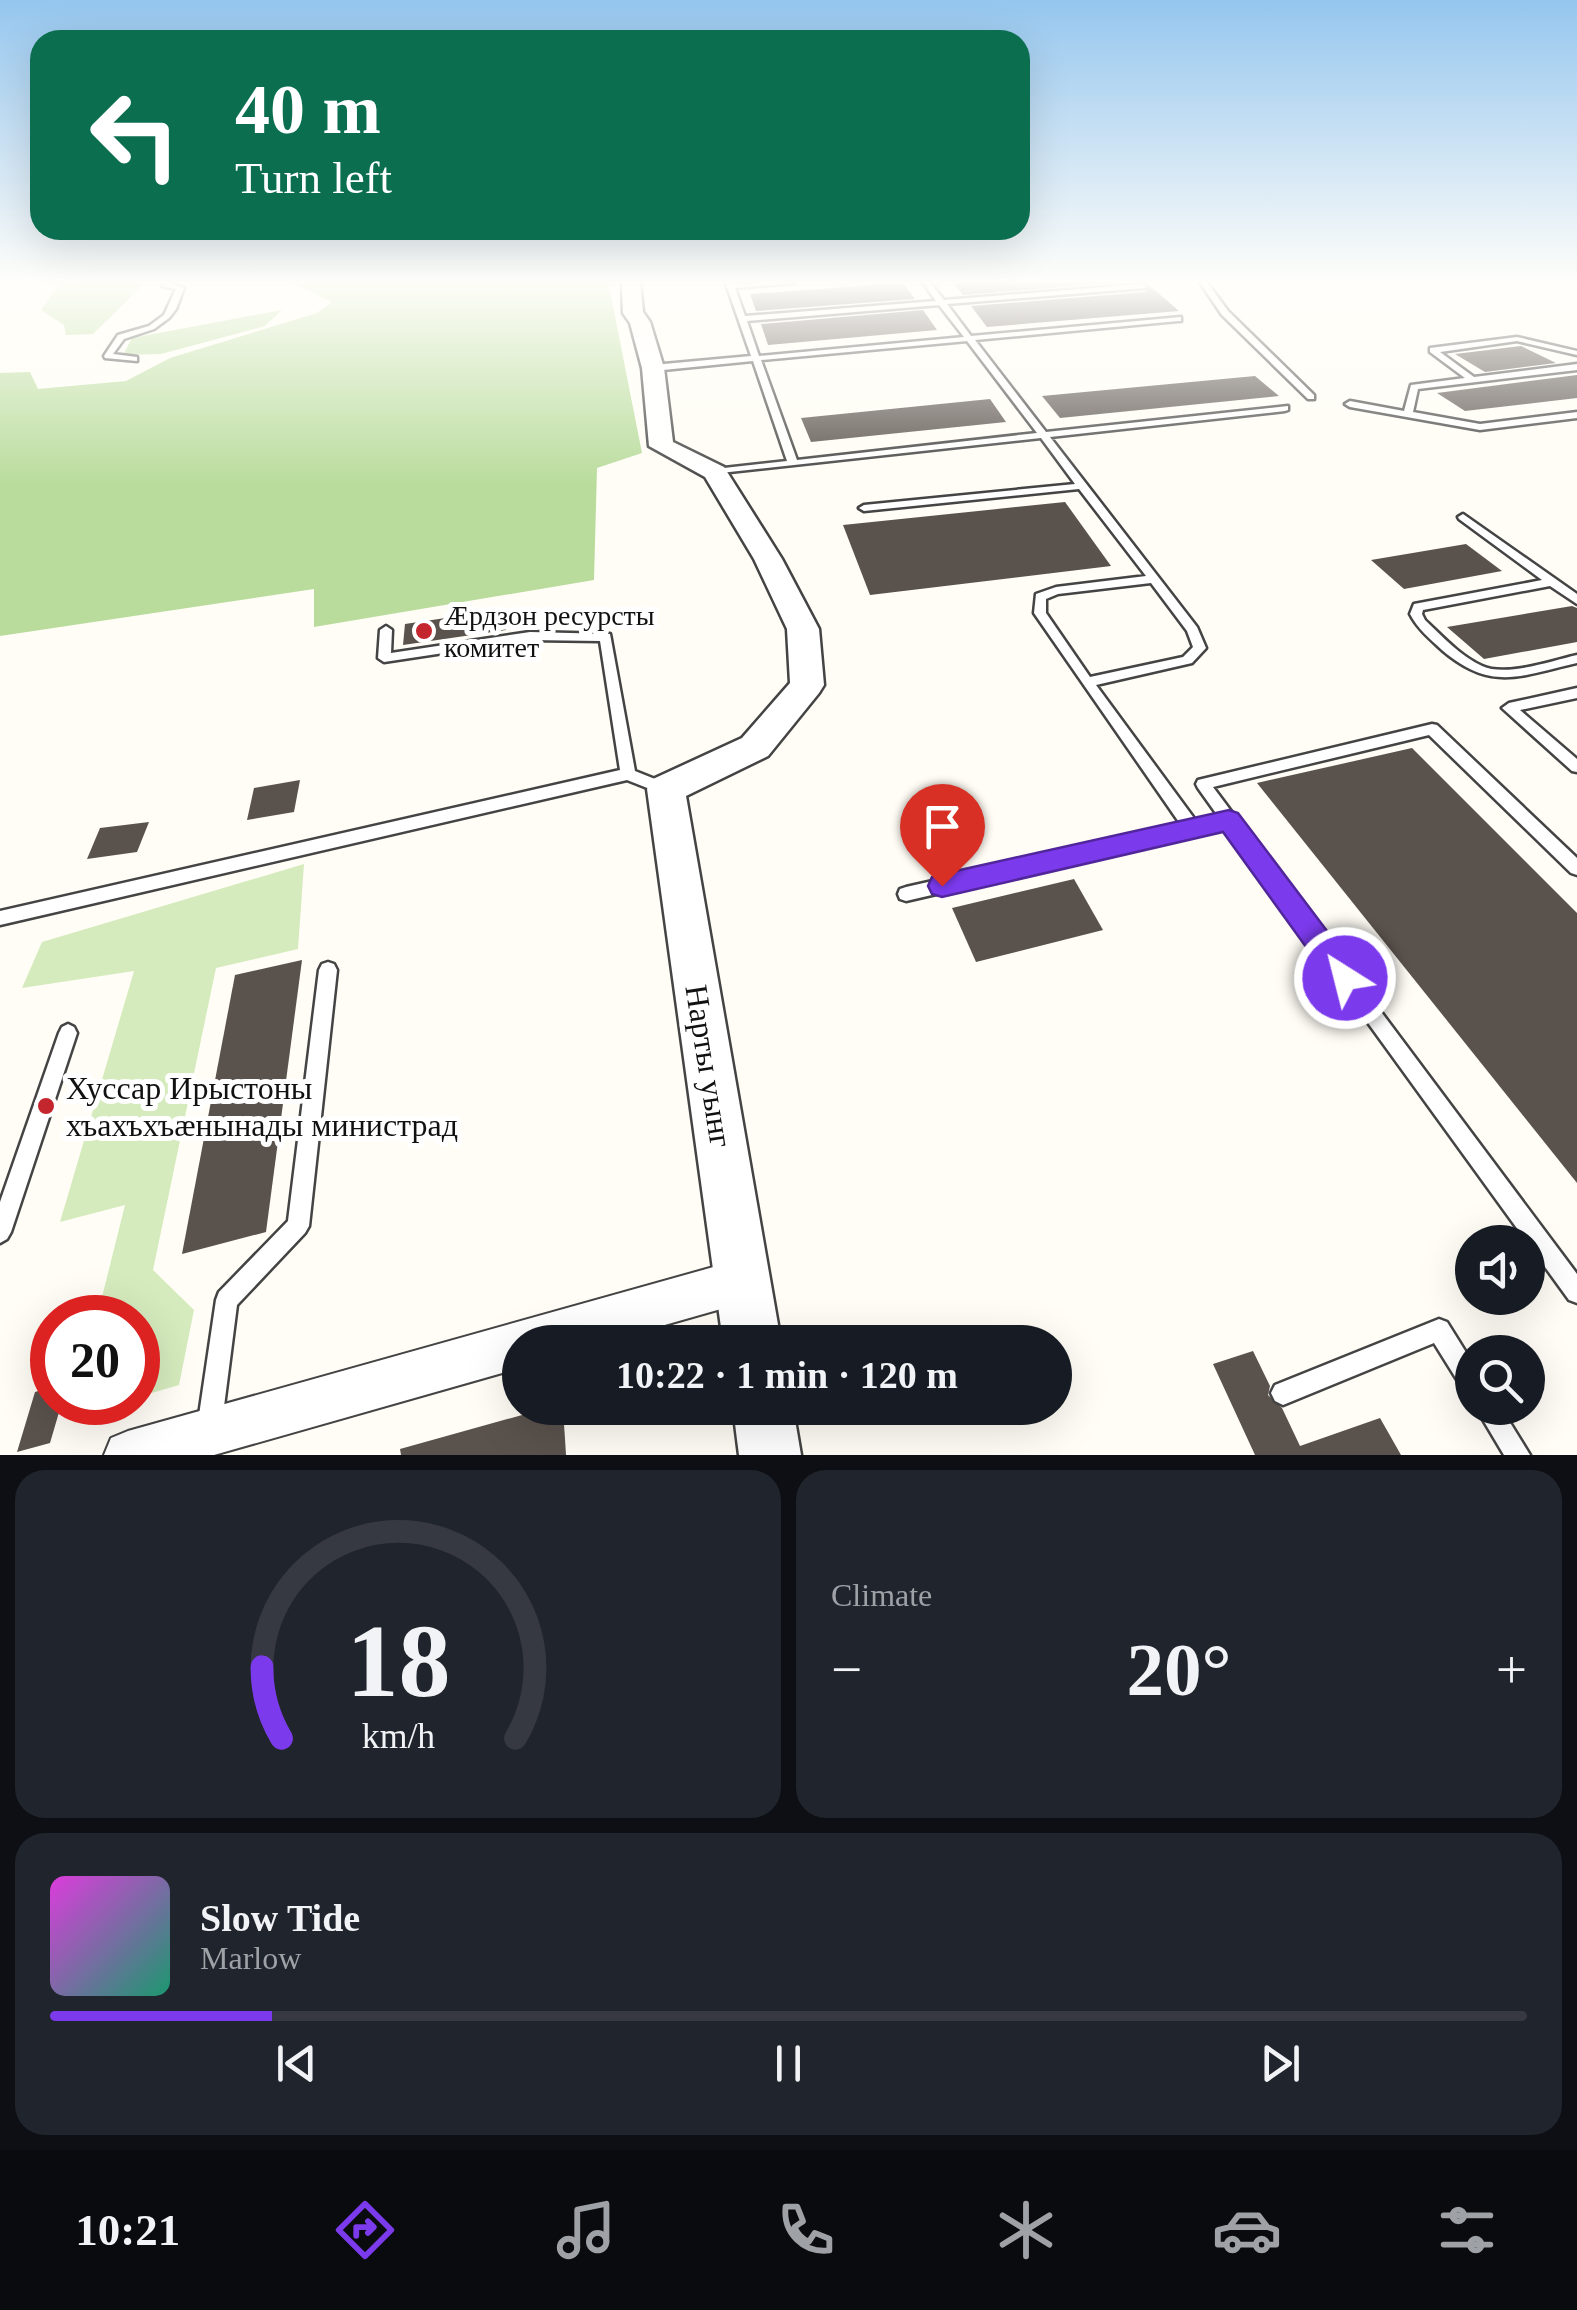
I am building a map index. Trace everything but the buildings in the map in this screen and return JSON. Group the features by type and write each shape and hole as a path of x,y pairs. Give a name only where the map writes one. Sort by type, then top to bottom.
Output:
{"street":[{"path":"647,782 755,747 807,685 803,629 768,559 715,472 661,446 648,349"},
{"name":"Нарты уынг","path":"647,782 749,1325"},
{"path":"587,1325 742,1280"},
{"path":"128,1455 502,1350"},
{"path":"765,1425 770,1455"}],"lane":[{"path":"113,349 108,356 134,359"},
{"path":"750,349 792,460"},
{"path":"653,368 851,349"},
{"path":"976,349 1193,630 1200,648 1187,660 1087,682"},
{"path":"1262,349 1312,397"},
{"path":"1441,349 1433,350 1473,380"},
{"path":"1408,414 1414,387 1577,367"},
{"path":"1350,404 1480,426 1577,415"},
{"path":"715,472 792,460 1285,408"},
{"path":"864,508 1081,486"},
{"path":"1463,516 1577,600"},
{"path":"1152,579 1056,591 1040,596 1040,613 1192,829"},
{"path":"1552,582 1418,606 1416,614 1464,665 1490,675 1577,659"},
{"path":"0,918 647,782 606,636 530,636 384,658 386,630"},
{"path":"1577,693 1509,708 1577,767"},
{"path":"1577,868 1432,729 1202,784 1577,1292"},
{"path":"906,894 1229,820"},
{"path":"209,1433 227,1300 298,1226 328,970"},
{"path":"0,1232 68,1033"},
{"path":"1283,1393 1439,1330 1455,1356"},
{"path":"1499,1425 1518,1455"}],"green space":[{"path":"126,349 180,349 161,354 123,355"},
{"path":"200,349 621,349 642,453 597,468 594,580 314,627 314,589 0,636 0,373 30,372 38,389 126,381 170,358"},
{"path":"304,864 298,949 216,968 153,1270 194,1310 179,1385 160,1391 160,1295 102,1295 125,1205 60,1222 134,971 22,988 42,942"}],"place":[{"name":"Æрдзон ресурсты комитет","path":"424,631"},
{"name":"Хуссар Ирыстоны хъахъхъæнынады министрад","path":"46,1106"}],"route":[{"path":"942,886 1229,820 1345,978"}]}
